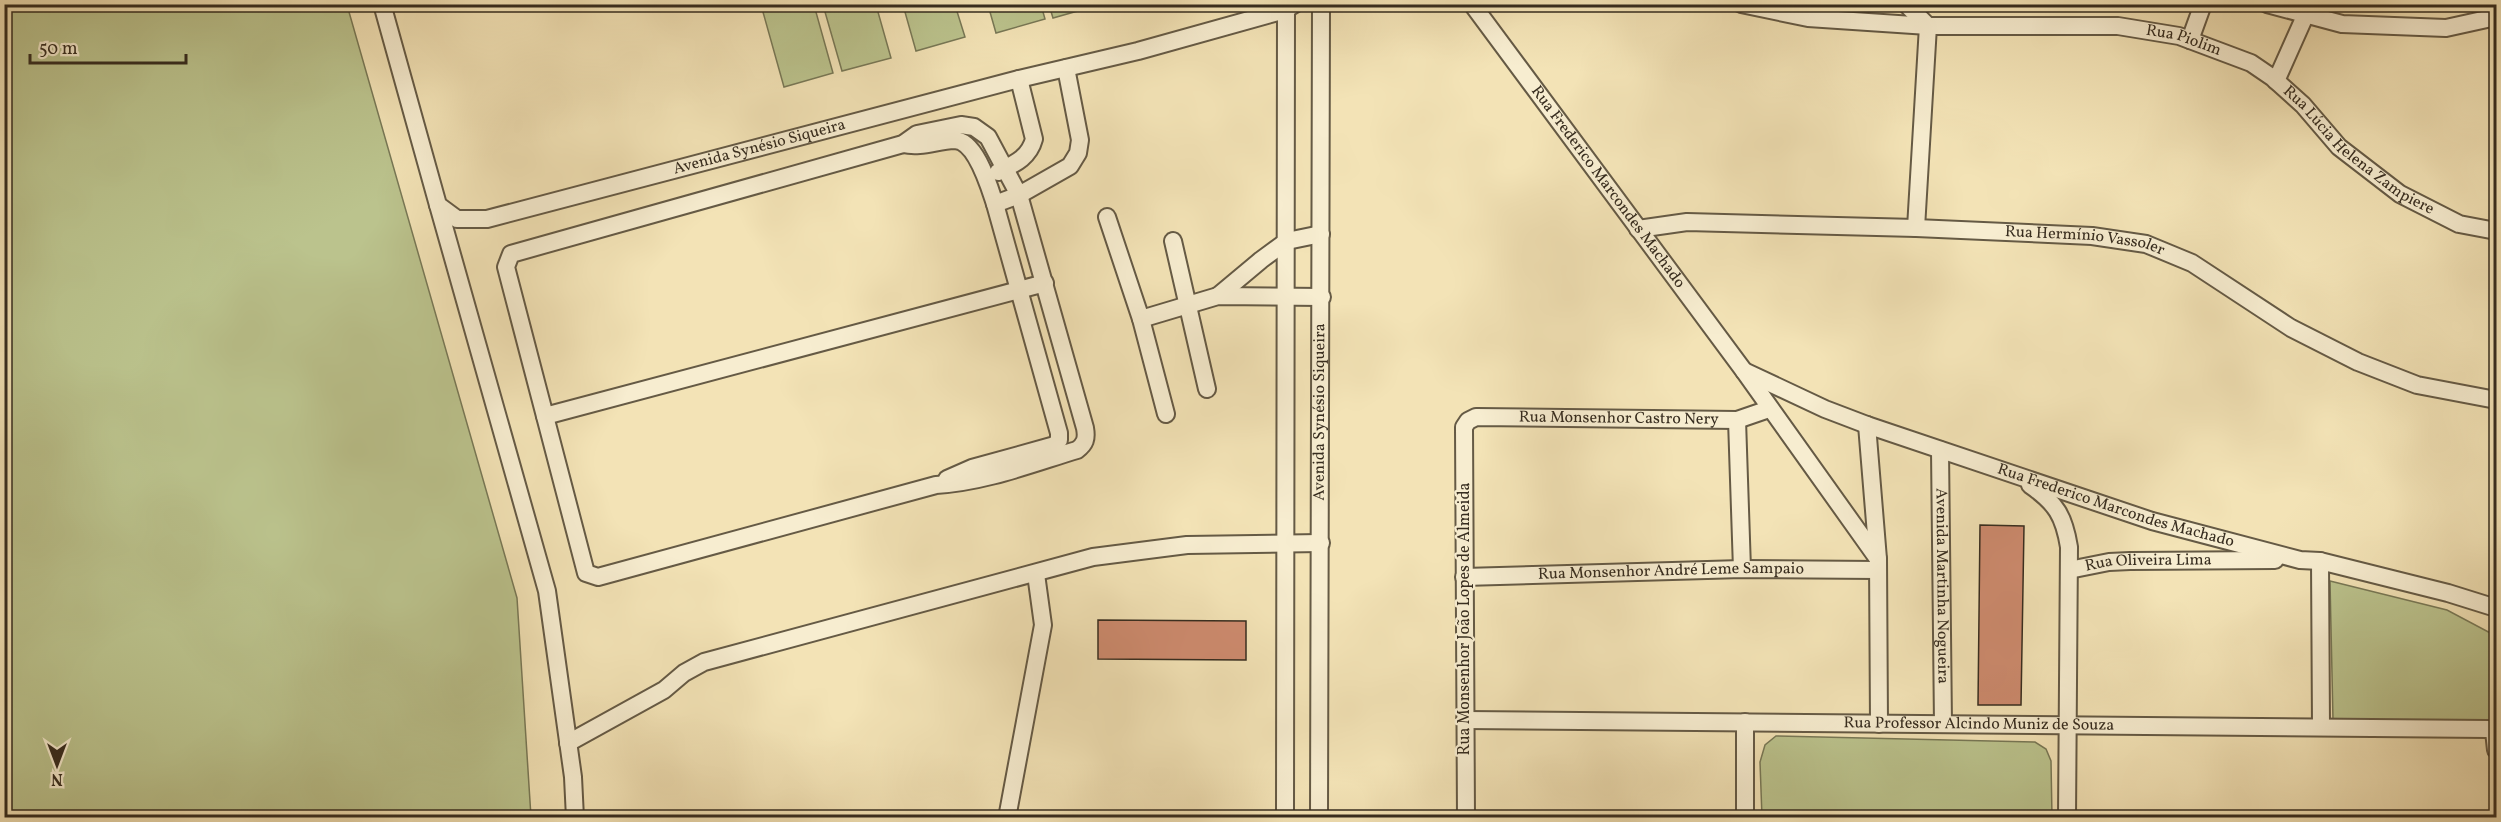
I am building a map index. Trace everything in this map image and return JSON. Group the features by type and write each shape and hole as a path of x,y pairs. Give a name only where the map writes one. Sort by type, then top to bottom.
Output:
{"street":[{"path":"382,4 547,591 568,743 575,818"},
{"name":"Avenida Synésio Siqueira","path":"1319,818 1321,4"},
{"name":"Rua Frederico Marcondes Machado","path":"1472,4 1744,371 1878,564"},
{"name":"Rua Piolim","path":"1741,4 1808,18 1928,26 2118,26 2190,40 2230,54"},
{"path":"1906,4 1928,26 1916,228"},
{"path":"2190,40 2204,4"},
{"path":"2267,4 2305,16 2342,24 2446,28 2496,17"},
{"name":"Avenida Synésio Siqueira","path":"438,205 458,219 487,219 1138,51 1289,6 1285,298 1285,818"},
{"path":"2276,81 2305,16"},
{"name":"Rua Lúcia Helena Zampiere","path":"2230,54 2251,63 2276,81 2303,105 2339,147 2400,194 2459,224 2496,231"},
{"path":"995,204 1019,195 1070,166 1078,153 1080,140 1066,68"},
{"path":"986,178 1025,157 1032,148 1034,139 1019,80"},
{"path":"903,144 920,146 954,140 964,141 986,178 1059,433 1059,440 1055,445 972,468 936,484 598,577 591,576 586,573 506,267 511,255 903,144 917,134 952,126 974,127 988,137 1019,195 1087,436 1084,445 1077,450 983,478 960,483 936,484"},
{"path":"1107,218 1141,319 1166,414"},
{"name":"Rua Hermínio Vassoler","path":"1638,229 1687,222 1916,228 2092,236 2146,244 2192,264 2291,328 2358,362 2417,385 2496,400"},
{"path":"1218,296 1287,241 1321,234"},
{"path":"1173,241 1207,389"},
{"path":"545,416 1045,283"},
{"path":"1141,319 1218,296 1322,297"},
{"name":"Rua Frederico Marcondes Machado","path":"1744,371 1825,409 1867,425 2152,520 2300,560 2320,561 2448,593 2496,608"},
{"name":"Rua Monsenhor Castro Nery","path":"1468,421 1476,417 1737,420 1769,409"},
{"path":"1737,420 1742,569"},
{"name":"Rua Monsenhor João Lopes de Almeida","path":"1466,818 1464,428 1468,421"},
{"path":"1867,425 1878,564 1879,724"},
{"name":"Avenida Martinha Nogueira","path":"1940,450 1943,724"},
{"path":"2019,476 2045,496 2059,511 2066,529 2069,570 2067,818"},
{"path":"568,743 647,700 704,662 1093,557 1187,545 1321,543"},
{"name":"Rua Oliveira Lima","path":"2069,570 2120,561 2300,560"},
{"path":"2320,561 2320,727"},
{"name":"Rua Monsenhor André Leme Sampaio","path":"1464,577 1878,564"},
{"path":"1007,818 1043,625 1036,574"},
{"name":"Rua Professor Alcindo Muniz de Souza","path":"1465,720 2488,729 2494,731 2496,750"},
{"path":"1745,722 1745,818"}],"green space":[{"path":"5,4 347,5 517,598 531,817 5,817"},
{"path":"1049,4 1099,5 1053,18"},
{"path":"761,5 814,5 833,73 784,87"},
{"path":"823,5 876,5 891,58 842,71"},
{"path":"903,5 955,5 965,37 916,51"},
{"path":"988,5 1041,5 1045,19 996,33"},
{"path":"2330,581 2447,610 2496,636 2496,720 2333,720"},
{"path":"1776,736 2035,742 2046,749 2051,761 2052,817 1762,817 1760,762 1765,745"}],"building":[{"path":"1980,525 2024,526 2021,705 1978,705"},
{"path":"1098,620 1246,621 1246,660 1098,659"}]}
